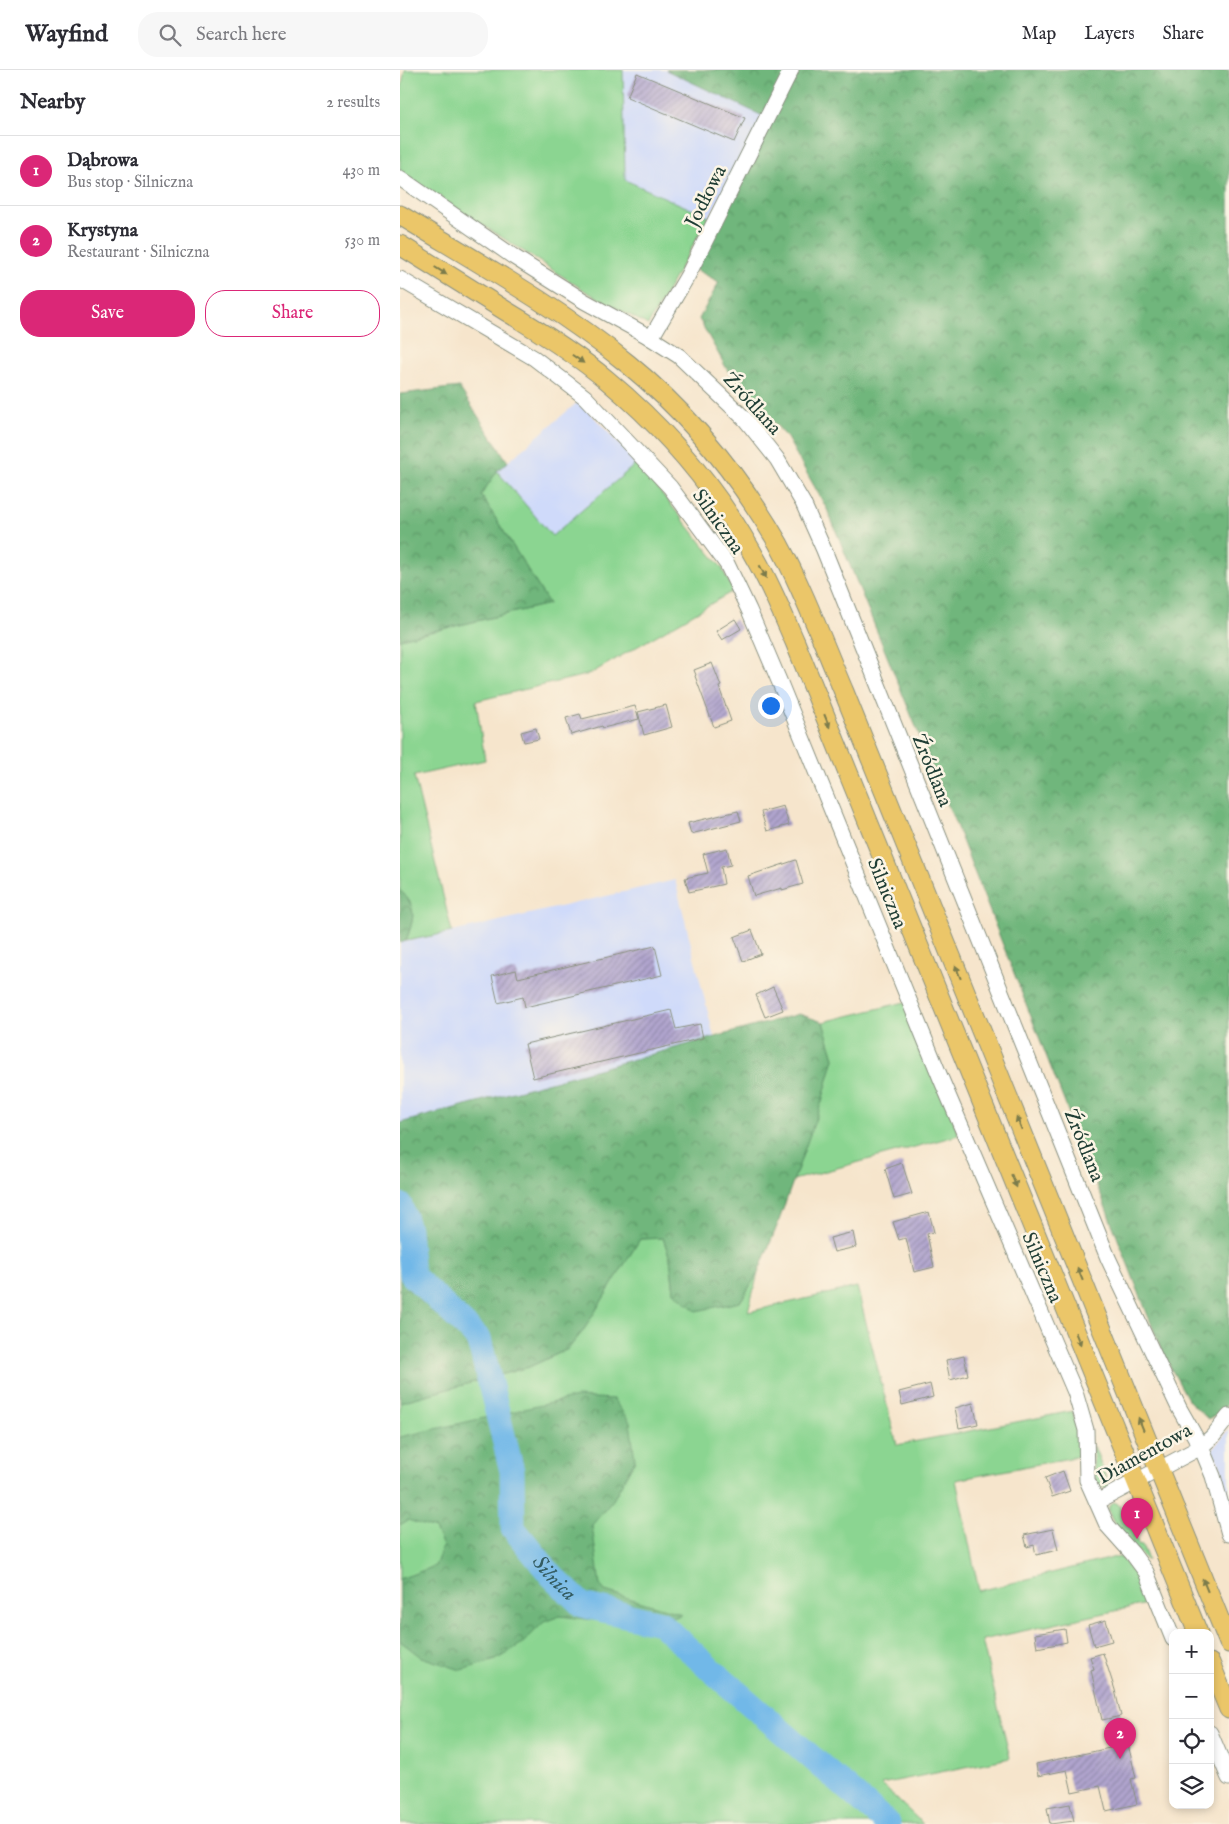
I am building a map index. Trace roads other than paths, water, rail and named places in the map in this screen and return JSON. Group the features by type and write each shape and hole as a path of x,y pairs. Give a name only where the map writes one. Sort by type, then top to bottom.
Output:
{"main road":[{"path":"400,215 574,324 628,364 686,418 712,448 733,475 774,537 794,575 844,692 1229,1643"},
{"path":"400,245 530,326 606,379 651,420 684,455 723,506 758,562 795,642 1196,1629"},
{"path":"1214,1673 1229,1709"}],"street":[{"name":"Jodłowa","path":"651,338 688,275 791,70"},
{"name":"Źródlana","path":"400,178 584,301 651,338 679,356 745,419 777,459 803,503 824,550 1108,1258 1170,1391 1201,1446 1214,1476 1229,1534"},
{"name":"Silniczna","path":"400,279 534,358 585,397 670,487 727,564 780,683 942,1079 1075,1392 1086,1430 1088,1480 1097,1502 1107,1525 1146,1572 1169,1630"},
{"name":"Diamentowa","path":"1097,1502 1201,1446 1213,1436 1229,1416"},
{"path":"1214,1742 1229,1778"}],"waterway":[{"name":"Silnica","path":"400,1205 408,1229 412,1275 479,1339 512,1471 513,1528 551,1575 582,1605 660,1623 888,1824"}],"place":[{"name":"Dąbrowa","path":"1137,1539"},
{"name":"Krystyna","path":"1120,1759"}]}
